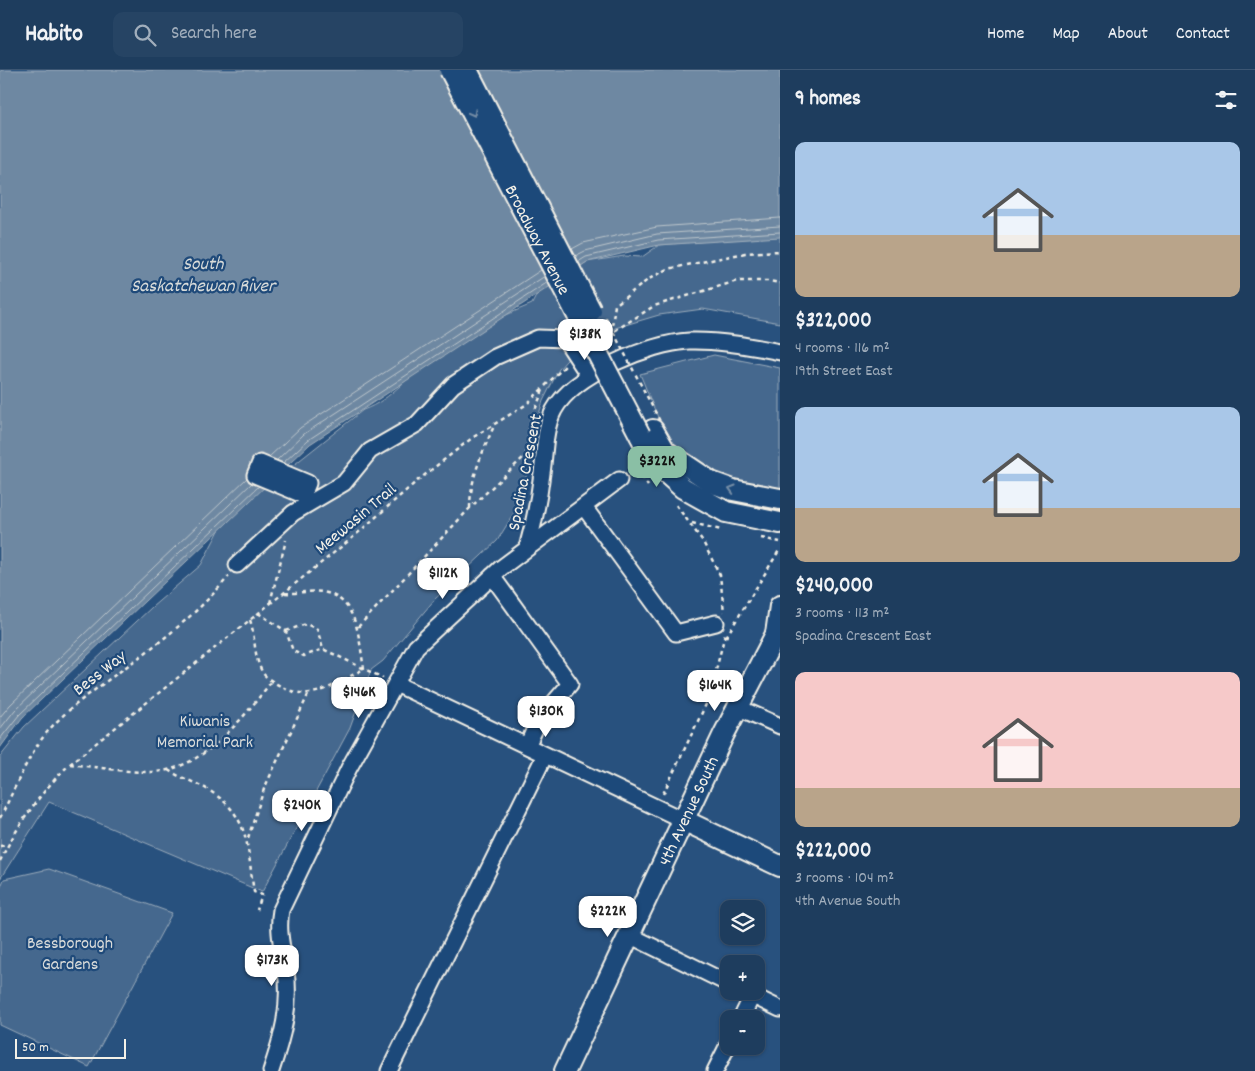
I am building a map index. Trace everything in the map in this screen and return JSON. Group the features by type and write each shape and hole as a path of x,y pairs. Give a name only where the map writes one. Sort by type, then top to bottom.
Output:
{"main road":[{"name":"Broadway Avenue","path":"450,70 647,432 665,451 711,482 733,490 780,499"},
{"name":"Broadway Avenue","path":"467,70 647,432 655,463 683,488 726,512 780,523"},
{"name":"4th Avenue South","path":"565,1071 737,707 778,632 780,606"},
{"path":"683,820 780,866"}],"street":[{"path":"237,565 293,513 344,483 370,451 417,424 453,385 495,357 538,338 565,340 589,376"},
{"name":"Spadina Crescent","path":"527,548 542,474 546,436 552,418 563,400 589,376 657,347 689,341 738,344 780,352"},
{"path":"258,468 255,475 303,495 306,488 323,495"},
{"name":"Spadina Crescent","path":"271,1071 283,1035 288,1010 286,973 280,943 279,926 281,910 349,768 416,647 492,576 619,480"},
{"path":"584,507 676,633 722,622"},
{"path":"492,576 570,684 539,720 527,746"},
{"path":"396,684 683,820"},
{"path":"737,707 780,726"},
{"path":"389,1071 545,755"},
{"path":"629,935 720,980"},
{"path":"761,1000 780,1009"},
{"path":"715,1071 723,1055"}],"path":[{"path":"611,334 615,305 649,279 668,269 746,253 780,251"},
{"path":"604,338 654,306 737,280 780,283"},
{"name":"Meewasin Trail","path":"0,861 8,845 54,778 352,539 418,481 472,438 527,404 577,356"},
{"path":"358,627 470,508 526,455 531,420 544,387"},
{"path":"470,508 470,492 475,472 494,424"},
{"path":"673,501 702,540 720,575 722,622 725,638"},
{"path":"269,604 293,513"},
{"path":"656,807 709,698 725,638 780,549"},
{"name":"Bess Way","path":"0,818 33,753 48,731 85,698 161,641 217,590 237,565"},
{"path":"283,593 328,593 345,602 358,627 364,669"},
{"path":"258,613 286,631 293,651 304,656 323,649 396,684"},
{"path":"250,620 253,628 254,649 263,673 272,681 294,693 308,695 326,689 364,669"},
{"path":"286,631 306,624 317,629 323,649"},
{"path":"70,764 150,772 168,770 208,752 251,707 272,681"},
{"path":"248,840 264,789 308,695"},
{"path":"168,770 212,792 231,807 248,840 254,892 262,895 257,910"},
{"path":"0,846 8,845"}],"green space":[{"name":"Kiwanis Memorial Park","path":"780,235 780,323 703,309 659,315 615,328 573,353 559,369 543,401 535,427 529,466 519,505 497,541 435,599 383,661 371,670 350,728 262,892 49,802 0,879 0,757 24,727 152,607 201,565 224,521 281,470 295,464 363,410 383,400 436,354 482,326 532,304 538,292 587,262 624,256 642,257 659,245"},
{"path":"714,355 780,368 780,489 714,474 690,461 673,444 652,405 640,374"},
{"name":"Bessborough Gardens","path":"49,869 172,913 89,1067 0,1025 0,889 4,879"}],"water":[{"name":"South Saskatchewan River","path":"780,70 780,237 659,245 587,262 310,444 22,718 0,748 0,71"}]}
